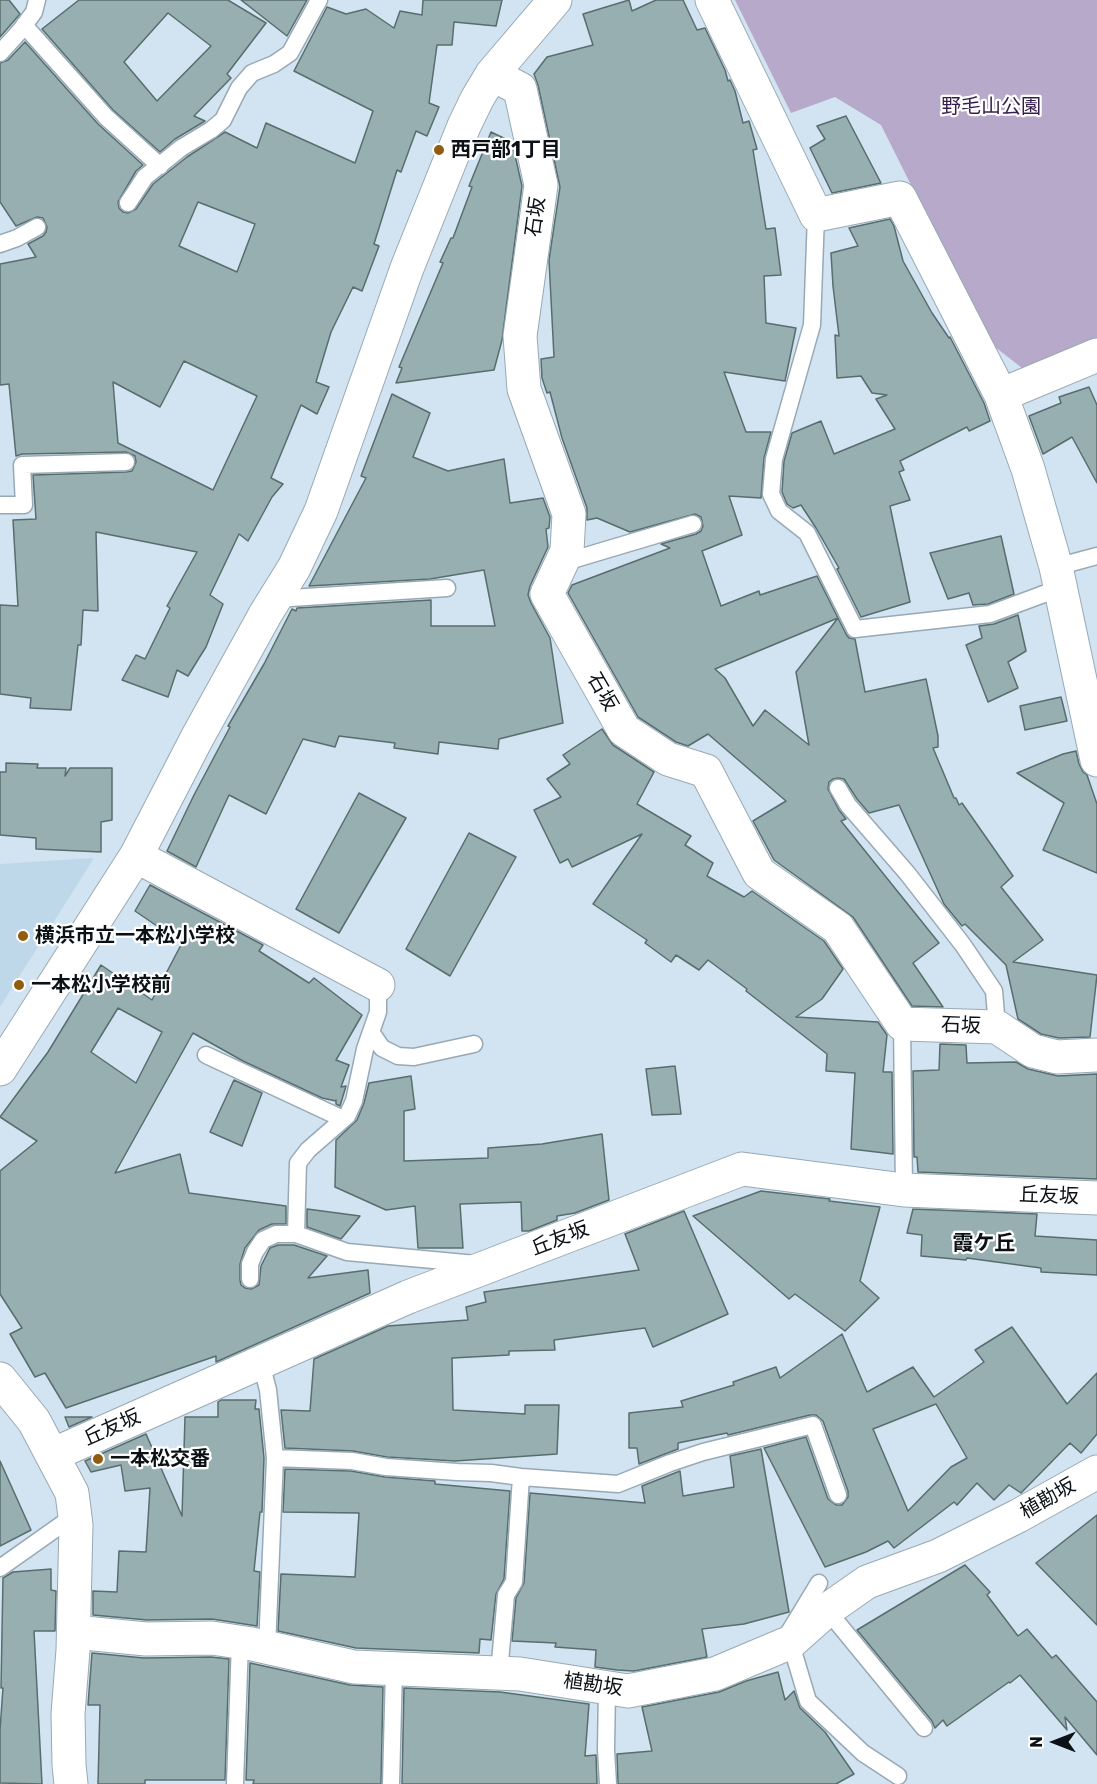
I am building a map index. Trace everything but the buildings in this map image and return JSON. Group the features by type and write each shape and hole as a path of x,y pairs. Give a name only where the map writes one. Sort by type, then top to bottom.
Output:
{"street":[{"path":"0,1069 136,856 197,738 294,568 321,511 407,268 464,126 492,74 555,0"},
{"path":"712,0 816,214 900,198 1001,394 1028,469 1089,681 1097,760"},
{"name":"石坂","path":"492,74 520,89 541,185 520,336 524,389 569,514 567,551 547,594 624,730 669,759 706,771 759,873 838,928 902,1024 997,1027 1033,1051 1058,1057 1097,1055"},
{"path":"1001,394 1097,355"},
{"path":"136,856 378,985"},
{"name":"丘友坂","path":"52,1455 408,1297 742,1169 904,1190 1097,1198"},
{"path":"0,1379 33,1421 72,1493 75,1515 74,1632 68,1714 71,1784"},
{"name":"植勘坂","path":"74,1632 146,1639 212,1638 354,1667 520,1674 628,1691 715,1674 792,1642 823,1596 938,1556 1018,1516 1097,1472"}],"lane":[{"path":"0,53 24,25 33,12 37,0"},
{"path":"128,203 145,177 181,148 223,120 239,88 252,73 274,64 290,53 319,0"},
{"path":"24,25 106,117 160,166"},
{"path":"816,214 812,325 774,459 771,494 779,511 807,533 855,629 990,614 1097,556"},
{"path":"0,244 17,238 37,226"},
{"path":"0,505 24,505 22,465 126,462"},
{"path":"561,564 693,524"},
{"path":"275,599 447,588"},
{"path":"838,788 848,805 907,873 963,945 994,991 997,1027"},
{"path":"296,1234 298,1163 308,1150 347,1116 354,1101 364,1049 378,1012 378,985"},
{"path":"902,1024 904,1190"},
{"path":"370,1032 382,1048 398,1056 414,1057 474,1044"},
{"path":"206,1055 343,1119"},
{"path":"250,1280 250,1264 255,1252 263,1240 276,1234 296,1234 347,1252 489,1266"},
{"path":"235,1784 254,1645 275,1458 268,1390 261,1363"},
{"path":"275,1458 352,1461 386,1467 618,1484 703,1452 813,1425 838,1495"},
{"path":"500,1673 506,1595 514,1582 521,1477"},
{"path":"0,1568 75,1515"},
{"path":"823,1596 924,1728"},
{"path":"792,1642 808,1701 863,1754 898,1776"},
{"path":"391,1784 394,1669"},
{"path":"607,1688 608,1784"}],"shaded area":[{"name":"横浜市立一本松小学校","path":"94,858 0,1007 0,864"}],"green space":[{"name":"野毛山公園","path":"735,0 1097,0 1097,349 1031,375 990,343 881,125 835,97 791,113"}],"place":[{"name":"西戸部1丁目","path":"439,150"},
{"name":"横浜市立一本松小学校","path":"23,936"},
{"name":"一本松小学校前","path":"19,985"},
{"name":"一本松交番","path":"98,1459"}],"district":[{"name":"霞ケ丘","path":"984,1244"}]}
